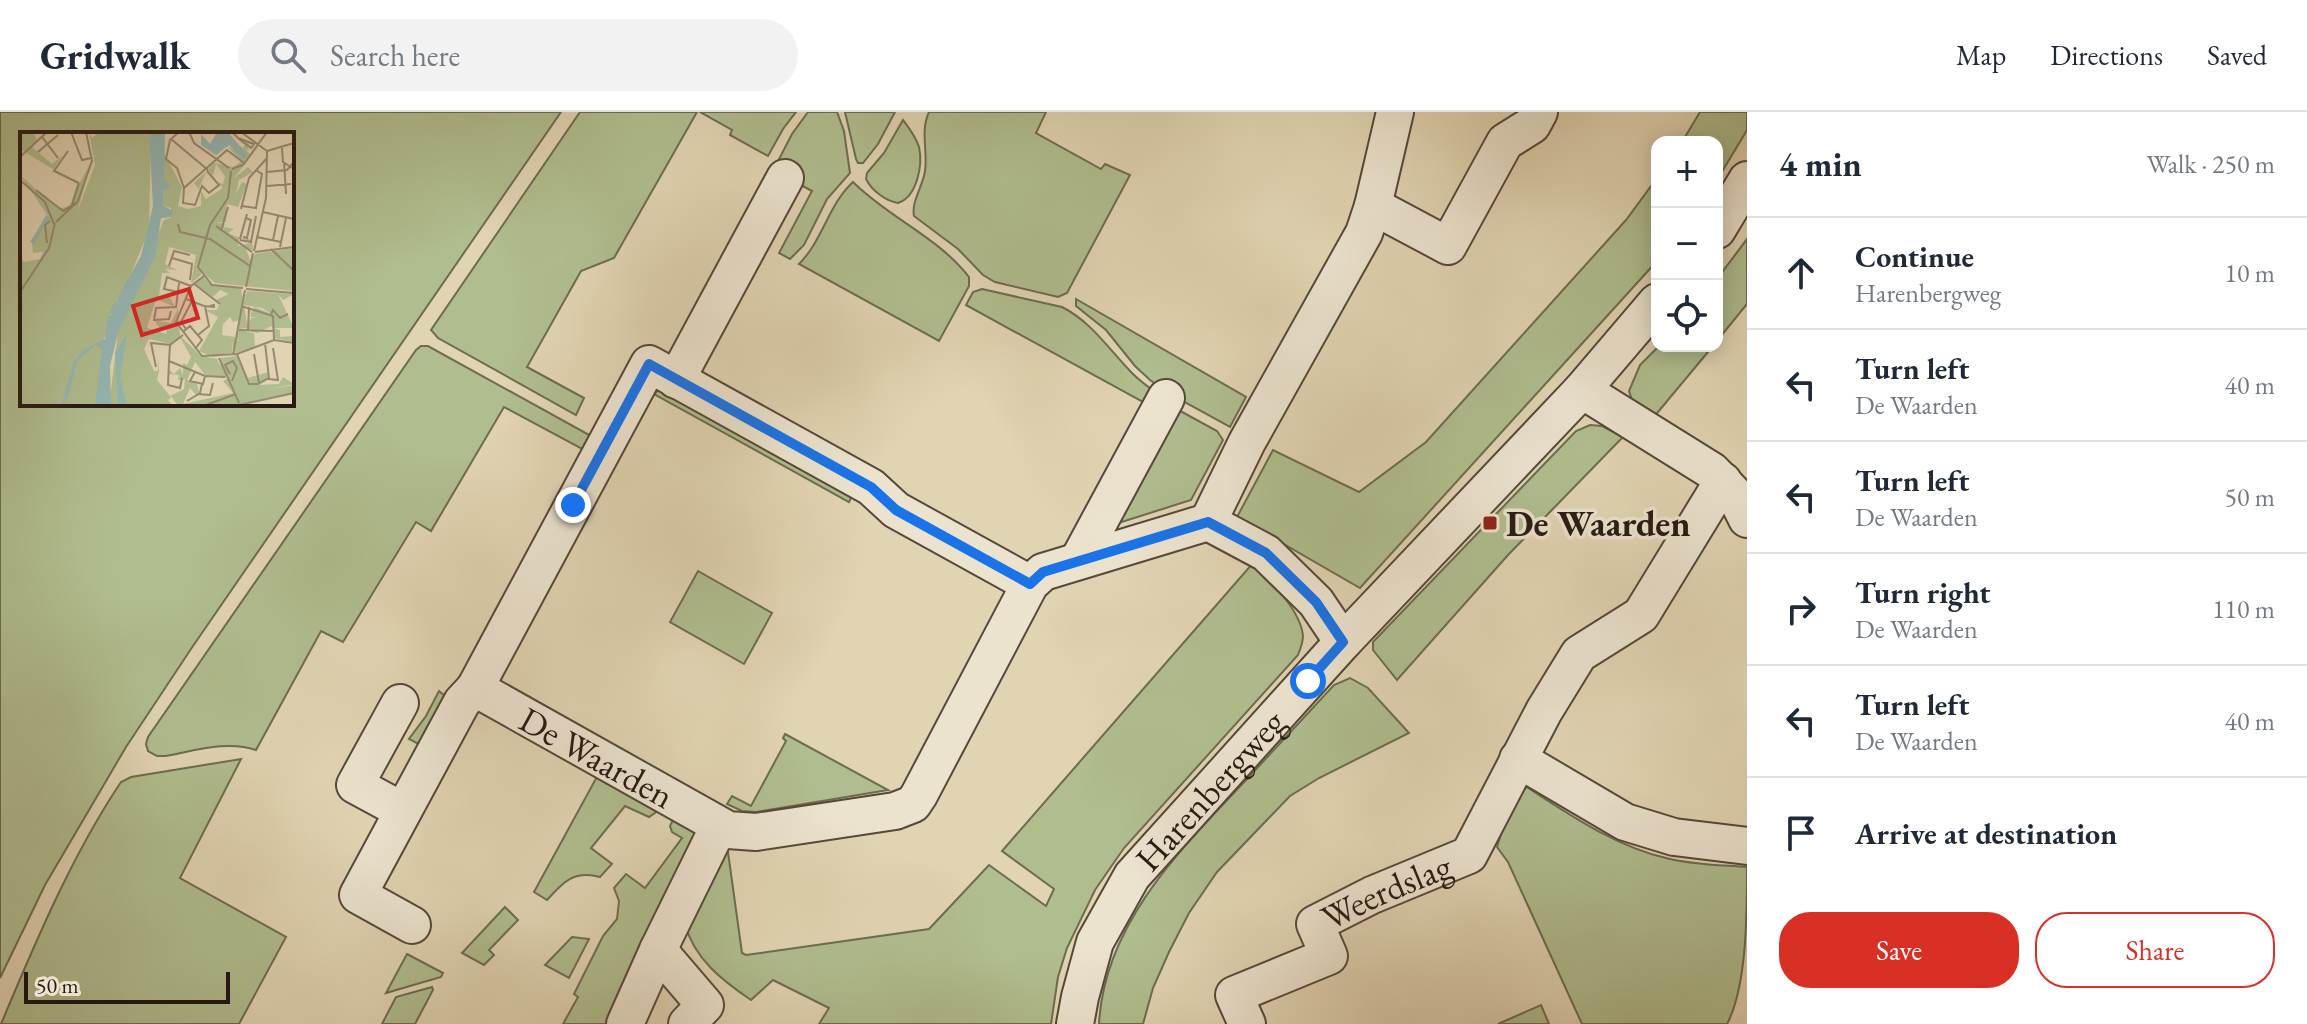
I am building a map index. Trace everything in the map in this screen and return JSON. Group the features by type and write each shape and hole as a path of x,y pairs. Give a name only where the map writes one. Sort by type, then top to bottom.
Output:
{"street":[{"path":"1208,522 1247,442 1364,233 1395,112"},
{"path":"1373,206 1448,246 1505,142 1532,125 1539,112"},
{"path":"676,380 785,178"},
{"path":"1723,220 1747,180"},
{"name":"Harenbergweg","path":"1075,1024 1095,942 1132,876 1343,642 1582,390 1651,309"},
{"path":"412,925 358,895 462,702 475,688 649,364 871,487 896,510 1030,584 1043,572 1079,559 1208,522 1266,553 1316,602 1343,642"},
{"name":"Weerdslag","path":"1247,1024 1234,995 1329,956 1315,924 1372,895 1469,855 1518,759 1579,654 1641,615 1738,496 1582,390"},
{"path":"1079,559 1166,398"},
{"name":"De Waarden","path":"475,688 719,826 736,832 756,832 895,811 913,804 1030,584"},
{"path":"400,703 355,785 403,811"},
{"path":"1518,759 1625,822 1674,837 1747,846"},
{"path":"625,1024 719,826"},
{"path":"658,950 705,1005 687,1024"}],"green space":[{"path":"0,112 561,112 193,646 126,747 45,885 0,978"},
{"path":"580,112 697,112 614,258 581,271 527,367 584,398 576,415 438,338 431,330"},
{"path":"700,112 796,112 768,156 730,135 732,130"},
{"path":"808,112 837,112 844,131 850,173 827,199 804,245 790,259 779,253 812,191 797,183 802,174 778,161"},
{"path":"845,112 895,112 878,144 863,163 858,163 856,159"},
{"path":"929,112 1046,112 1036,133 1101,169 1105,164 1130,175 1067,293 1058,297 995,282 914,216 914,205 925,171 925,126"},
{"path":"1700,112 1747,112 1747,130 1723,170 1723,136 1686,136"},
{"path":"903,120 918,143 920,162 914,187 905,200 898,203 880,195 866,179"},
{"path":"853,182 943,250 969,277 969,286 939,341 799,264 814,244 837,201"},
{"path":"1651,186 1651,268 1360,588 1237,517 1273,450 1359,492 1426,442 1626,220"},
{"path":"1747,239 1747,304 1723,334 1723,280 1723,271"},
{"path":"982,289 1062,307 1073,313 1136,377 1159,395 1152,407 966,305 973,292"},
{"path":"1076,299 1246,397 1230,427 1150,380 1106,330 1076,306"},
{"path":"421,346 428,346 591,436 584,450 504,407 431,531 416,522 343,642 321,631 256,750 222,746 165,756 148,751 148,737"},
{"path":"1653,352 1708,352 1653,418 1632,400 1629,391 1640,365"},
{"path":"661,388 853,494 849,502 654,394"},
{"path":"1173,407 1217,431 1223,440 1191,500 1109,526"},
{"path":"1590,425 1602,426 1623,437 1508,555 1397,680 1373,650 1373,642 1576,431"},
{"path":"1253,563 1284,596 1297,616 1303,636 1298,655 1124,848 1095,890 1067,948 1058,977 1051,1024 819,1024 829,1008 773,980 751,1000 720,977 702,958 685,924 727,845 742,953 746,955 929,929 989,865 1046,906 1054,889 1002,851"},
{"path":"698,571 772,613 744,664 670,622"},
{"path":"1350,678 1368,688 1409,733 1290,796 1217,872 1189,913 1153,988 1143,1024 1099,1024 1104,987 1115,953 1151,889 1198,832 1334,685"},
{"path":"439,691 445,696 426,748 409,739"},
{"path":"785,734 888,790 756,812 742,811 727,804 732,796 751,806 786,741 783,738"},
{"path":"241,759 180,878 286,937 239,1024 1,1024 70,869 121,782 131,777"},
{"path":"599,773 662,808 649,817 625,806 591,848 612,864 600,877 583,875 570,879 547,900 534,892"},
{"path":"1517,781 1626,845 1686,862 1747,867 1742,970 1734,1008 1727,1024 1582,1024 1508,862 1497,847"},
{"path":"675,816 705,832 609,1024 563,1024 578,997 574,994 603,936 617,919 619,901 614,888 626,874 645,888 682,838 672,832 670,826"},
{"path":"505,907 518,920 489,950 494,955 484,965 462,953"},
{"path":"572,937 589,939 569,978 545,965"},
{"path":"407,954 443,973 441,977 386,993"},
{"path":"432,987 415,1024 382,1024 396,997"},
{"path":"1541,1005 1549,1024 1498,1024"}],"place":[{"name":"De Waarden","path":"1490,523"}],"route":[{"path":"573,505 649,364 871,487 896,510 1030,584 1043,572 1079,559 1208,522 1266,553 1316,602 1343,642 1308,681"}]}
